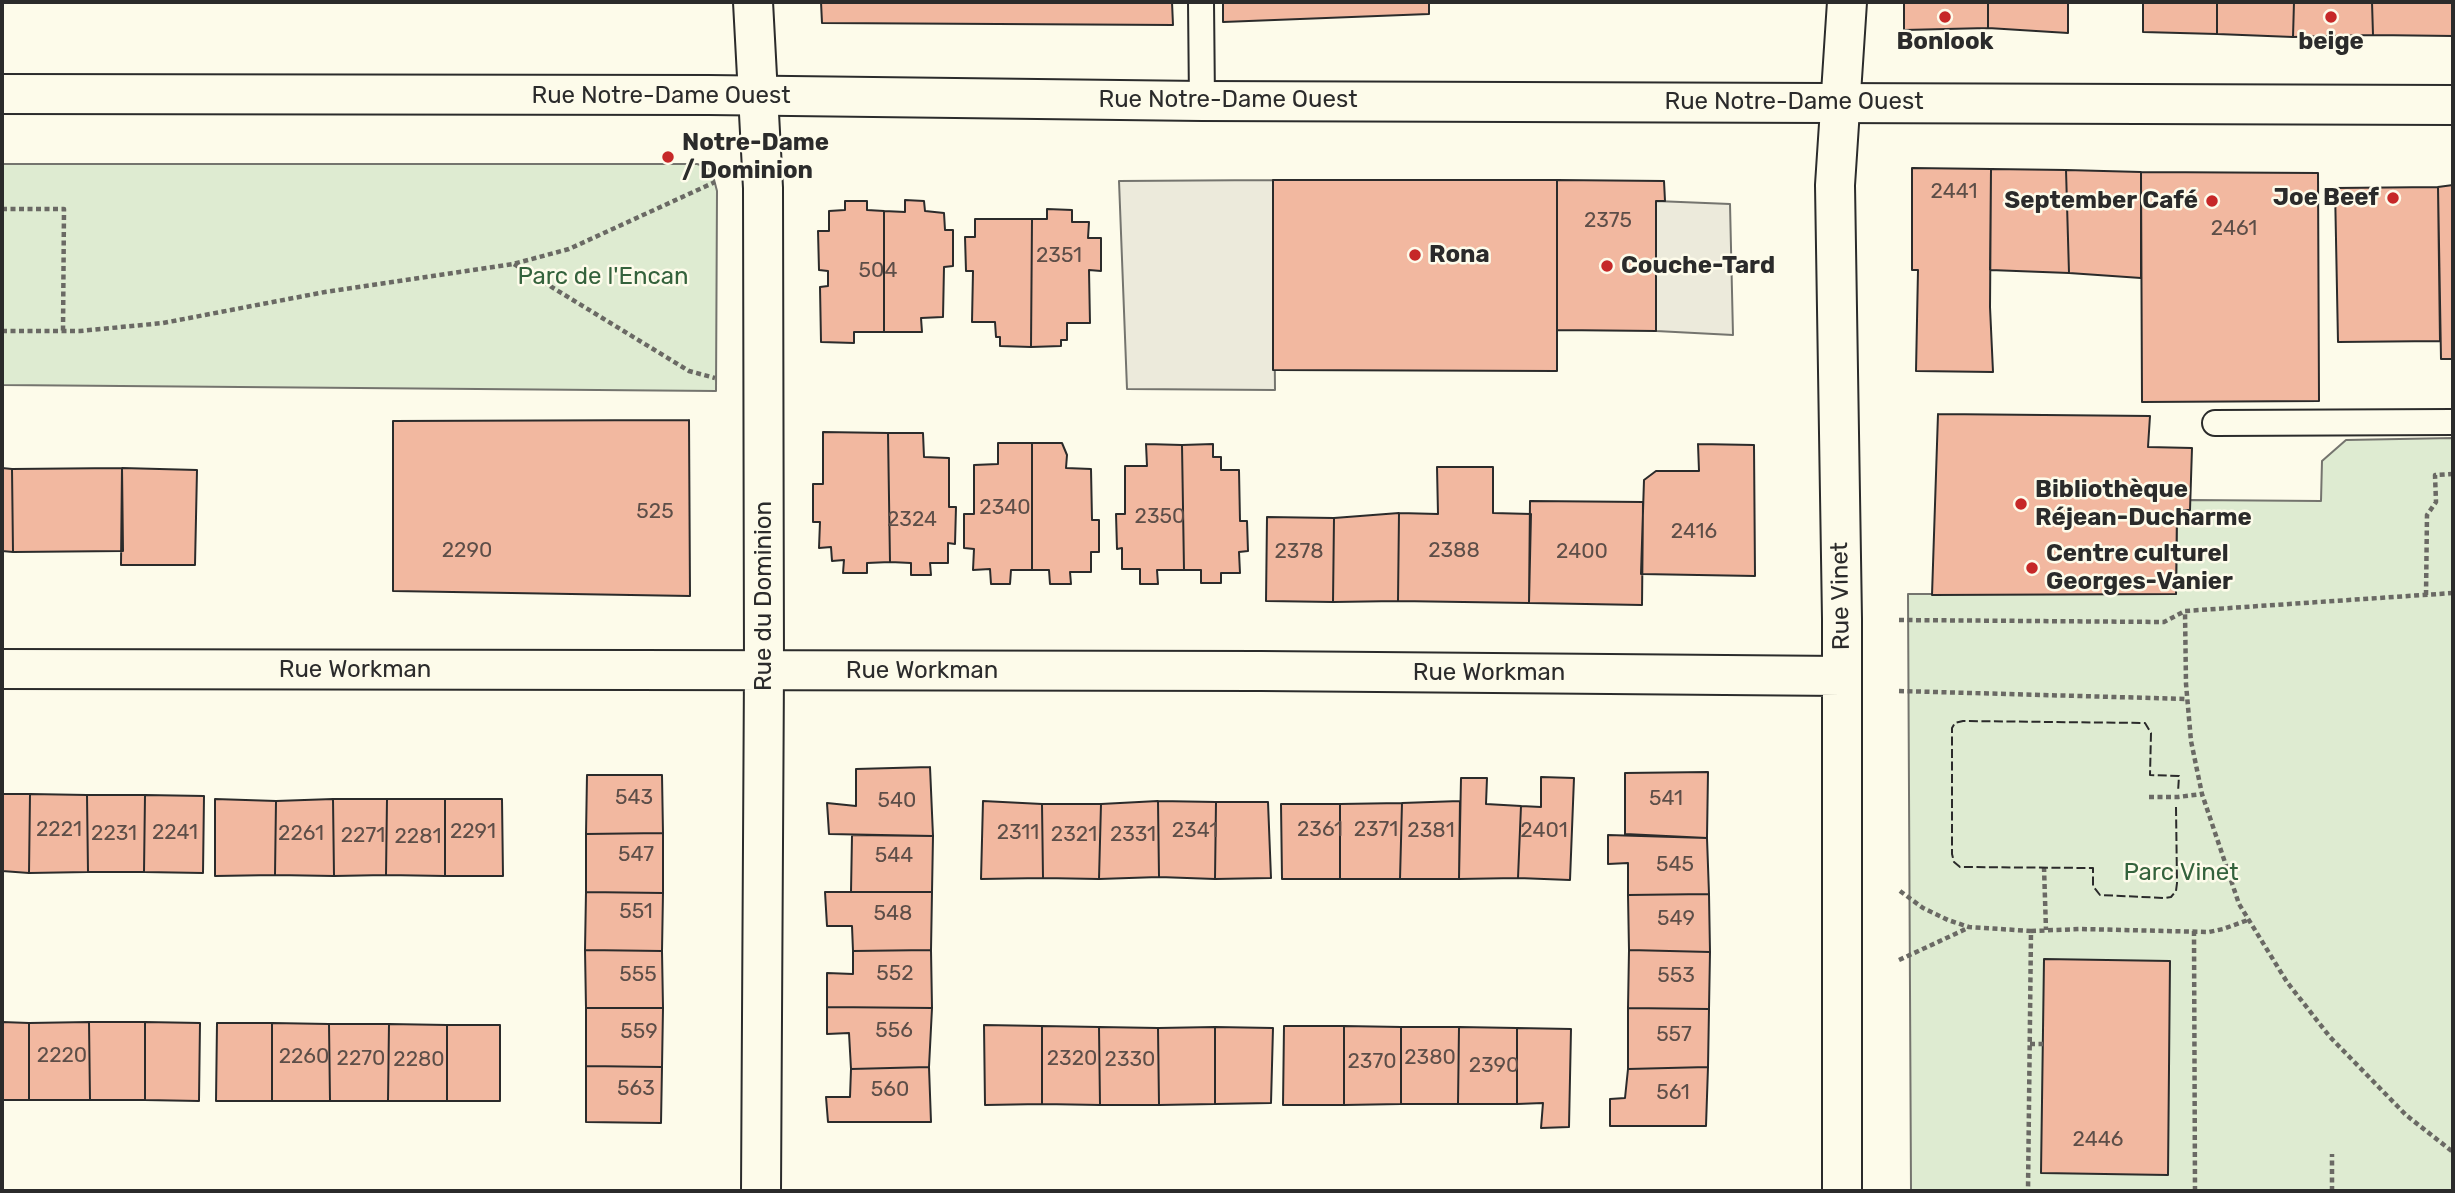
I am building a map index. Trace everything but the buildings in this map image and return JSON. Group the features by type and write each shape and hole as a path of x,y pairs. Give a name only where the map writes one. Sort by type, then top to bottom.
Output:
{"street":[{"name":"Rue du Dominion","path":"753,2 763,188 761,1191"},
{"name":"Rue Vinet","path":"1842,1191 1841,676 1835,185 1847,2"},
{"name":"Rue Notre-Dame Ouest","path":"2,94 2453,105"},
{"name":"Rue Workman","path":"2,669 1742,673 1841,676"}],"lane":[{"path":"1201,2 1202,101"},
{"path":"2216,423 2453,422"}],"path":[{"path":"2,331 62,331 163,323 325,292 513,264 569,249 722,179"},
{"path":"2,209 64,209 62,331"},
{"path":"513,264 689,371 723,379"},
{"path":"2426,595 2427,515 2436,502 2435,475 2453,474"},
{"path":"1899,621 2164,622 2185,611 2453,593"},
{"path":"2185,611 2191,741 2202,794 2230,880 2248,920 2287,982 2330,1037 2406,1115 2453,1152"},
{"path":"1899,691 2187,699"},
{"path":"2149,797 2202,794"},
{"path":"2044,867 2046,930"},
{"path":"1900,891 1923,908 1969,927 2031,931 2193,931 2223,929 2248,920"},
{"path":"1899,960 1969,927"},
{"path":"2028,1191 2031,931"},
{"path":"2193,931 2195,1191"},
{"path":"2030,1044 2043,1044"},
{"path":"2332,1154 2332,1191"}],"green space":[{"name":"Parc de l'Encan","path":"2,164 704,166 712,172 717,191 716,391 2,385"},
{"name":"Parc Vinet","path":"2453,438 2453,1191 1911,1191 1908,594 2176,594 2177,510 2190,509 2190,500 2321,501 2322,461 2346,440"}],"shaded area":[{"path":"1273,180 1275,390 1127,389 1119,181"},
{"path":"1656,201 1730,204 1733,335 1656,331"}],"fence":[{"path":"2176,807 2177,883 2176,891 2171,897 2100,895 2093,886 2093,868 1960,867 1954,862 1952,854 1952,728 1955,723 1963,721 2145,723 2151,733 2150,775 2179,776 2178,792"}],"place":[{"name":"Bonlook","path":"1945,17"},
{"name":"beige","path":"2331,17"},
{"name":"Notre-Dame / Dominion","path":"668,157"},
{"name":"Joe Beef","path":"2393,198"},
{"name":"September Café","path":"2212,201"},
{"name":"Rona","path":"1415,255"},
{"name":"Couche-Tard","path":"1607,266"},
{"name":"Bibliothèque Réjean-Ducharme","path":"2021,504"},
{"name":"Centre culturel Georges-Vanier","path":"2032,568"}]}
